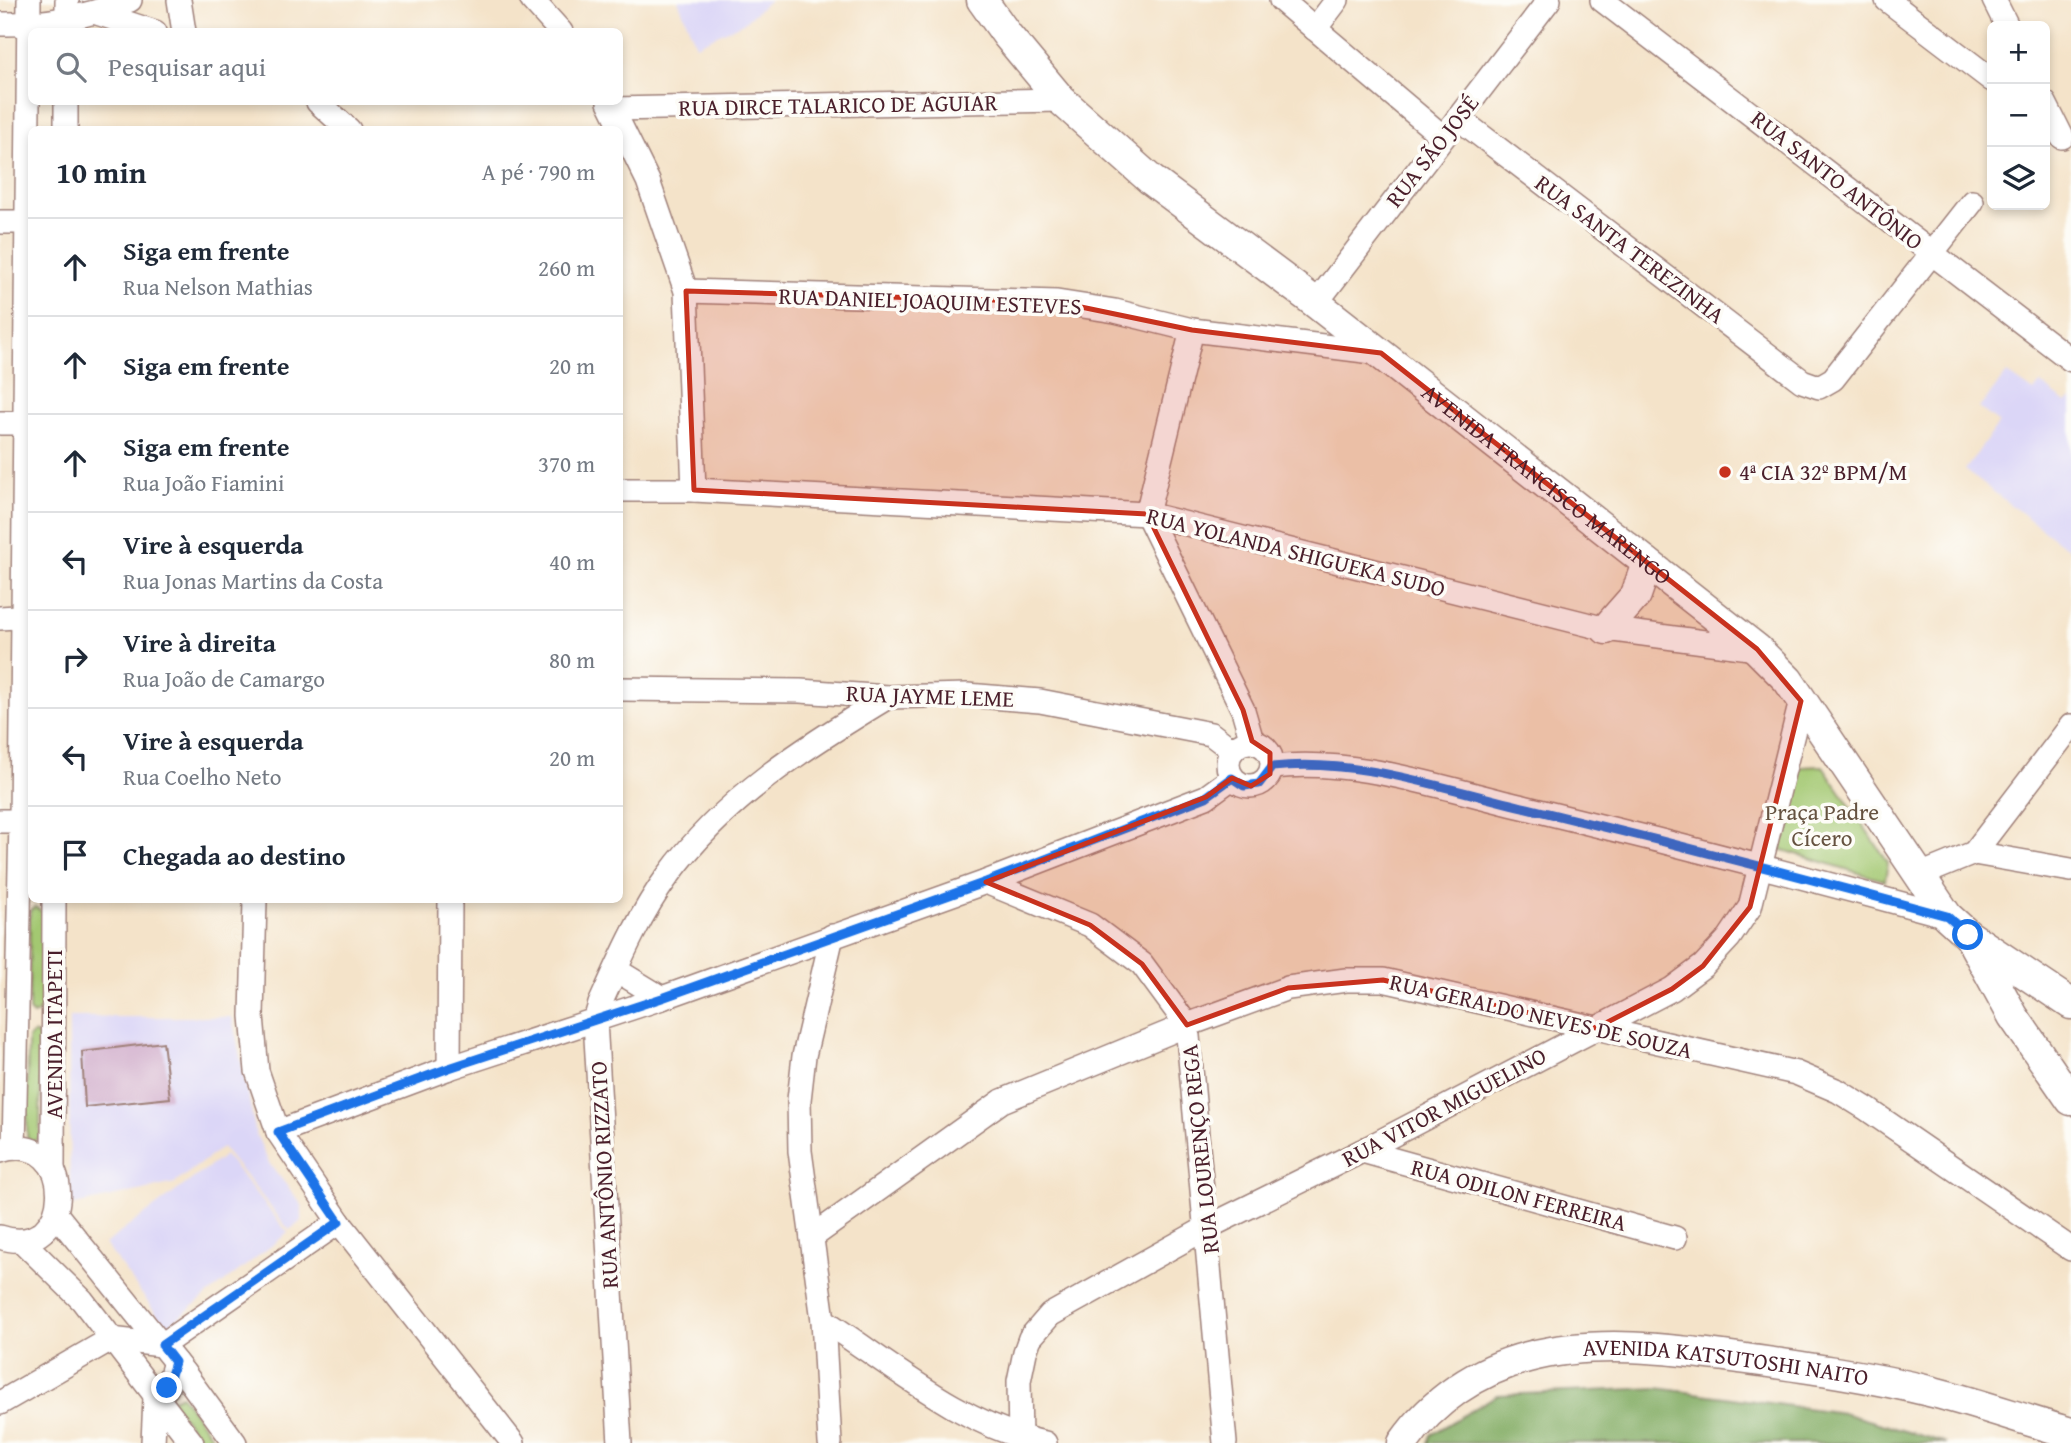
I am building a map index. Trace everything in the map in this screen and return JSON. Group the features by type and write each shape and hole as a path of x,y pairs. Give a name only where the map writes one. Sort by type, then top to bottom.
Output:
{"main road":[{"name":"AVENIDA FRANCISCO MARENGO","path":"982,0 1061,100 1150,179 1316,303 1757,649 1788,680 1920,875 1958,926 2071,1003"},
{"path":"1606,629 1636,595 1647,563"},
{"path":"1958,926 2013,1016 2071,1100"},
{"name":"AVENIDA KATSUTOSHI NAITO","path":"1403,1443 1434,1407 1480,1374 1528,1357 1584,1349 1678,1349 1822,1370 1932,1392 2071,1433"}],"street":[{"name":"AVENIDA ITAPETI","path":"28,28 29,0"},
{"path":"0,24 28,25 97,13 130,0"},
{"path":"179,0 183,28"},
{"path":"532,0 557,28"},
{"path":"1281,0 1443,137"},
{"path":"1315,29 1337,0"},
{"name":"RUA SÃO JOSÉ","path":"1316,303 1549,0"},
{"name":"RUA SANTO ANTÔNIO","path":"1602,0 2071,360"},
{"path":"1887,0 1987,76"},
{"path":"1994,0 2004,21"},
{"path":"97,13 143,28"},
{"name":"RUA DIRCE TALARICO DE AGUIAR","path":"623,105 1061,100"},
{"name":"AVENIDA ITAPETI","path":"28,105 29,126"},
{"path":"66,105 66,126"},
{"path":"321,105 345,126"},
{"path":"612,105 622,126"},
{"path":"2050,114 2059,134"},
{"name":"RUA SANTA TEREZINHA","path":"1458,118 1802,381 1819,387 1833,379 1932,253"},
{"path":"623,128 648,181 685,291 694,490"},
{"path":"1932,253 1972,202"},
{"path":"0,222 28,222"},
{"name":"RUA DANIEL JOAQUIM ESTEVES","path":"685,291 1057,302 1115,311 1192,330 1381,354"},
{"path":"1192,330 1147,514 1243,710 1242,745 1227,764 1232,778 1244,786 1259,784 1272,767 1303,764 1378,772 1762,865 1958,926"},
{"path":"0,423 28,423"},
{"name":"AVENIDA ITAPETI","path":"6,1146 17,821 18,617 28,423"},
{"name":"RUA YOLANDA SHIGUEKA SUDO","path":"623,490 694,490 1147,514 1606,629 1757,649"},
{"name":"RUA JAYME LEME","path":"623,689 800,691 888,697 967,695 1040,701 1211,734 1242,745"},
{"name":"RUA ANTÔNIO RIZZATO","path":"620,1443 595,1021 616,970 665,879 698,837 755,783 813,742 888,697"},
{"name":"RUA VITOR MIGUELINO","path":"1020,1440 1019,1381 1025,1352 1030,1338 1050,1315 1208,1227 1362,1151 1672,989 1703,966 1729,938 1749,907 1762,865 1801,701"},
{"path":"1920,875 1973,853 2071,726"},
{"path":"1242,745 1265,747 1272,767"},
{"path":"278,1132 449,1068 662,998 986,882 1206,797 1232,778"},
{"path":"1973,853 2071,870"},
{"name":"RUA LOURENÇO REGA","path":"986,882 1090,925 1142,964 1187,1025 1208,1227 1225,1443"},
{"name":"AVENIDA ITAPETI","path":"54,903 53,1169 59,1183 60,1199 56,1214"},
{"path":"255,903 252,1016 257,1071 278,1132 339,1222 513,1443"},
{"path":"449,1068 450,903"},
{"path":"830,1443 823,1320 800,1151 799,1100 804,1056 832,936"},
{"path":"616,970 662,998"},
{"name":"RUA GERALDO NEVES DE SOUZA","path":"812,1237 1002,1101 1187,1025 1288,988 1346,980 1383,980 1796,1073 1838,1091 2071,1249"},
{"path":"6,1146 29,1150 43,1158 53,1169"},
{"name":"RUA ODILON FERREIRA","path":"1362,1151 1675,1238"},
{"path":"11,1239 39,1233 56,1214 169,1353 234,1443"},
{"path":"152,1443 155,1397 167,1388 169,1353 339,1222"},
{"path":"11,1239 82,1300 192,1443"},
{"path":"823,1320 956,1407 1020,1440 1045,1443"},
{"path":"0,1404 111,1339 169,1353"}],"highlighted area":[{"path":"686,291 1057,302 1192,330 1381,353 1757,649 1801,701 1750,907 1703,966 1672,989 1596,1028 1383,980 1288,988 1187,1025 1142,964 1090,925 986,882 1206,797 1232,778 1251,786 1270,774 1270,753 1252,741 1243,710 1147,514 694,490"}],"shaded area":[{"path":"678,0 770,0 743,23 696,45"},
{"path":"2007,373 2034,392 2040,383 2066,403 2071,399 2071,551 1965,470 1999,423 1979,408"},
{"path":"69,1017 232,1017 256,1134 269,1163 302,1205 302,1221 289,1230 222,1147 175,1183 70,1206"},
{"path":"225,1155 288,1233 166,1327 105,1244"}],"green space":[{"name":"Praça Padre Cícero","path":"1823,766 1888,862 1885,881 1780,849 1800,767"},
{"path":"35,907 43,912 42,1011 33,1015 29,1011 30,911"},
{"path":"34,1033 41,1038 40,1137 32,1142 27,1137 28,1038"},
{"path":"1657,1388 1843,1413 1946,1443 1428,1443 1431,1435 1497,1395"},
{"path":"181,1395 216,1443 202,1443 171,1400"}],"building":[{"path":"163,1042 170,1098 85,1107 82,1052"}],"place":[{"name":"4ª CIA 32º BPM/M","path":"1725,472"}],"route":[{"path":"167,1388 175,1362 162,1345 339,1222 278,1132 449,1068 662,998 986,882 1206,797 1222,788 1232,778 1244,786 1259,784 1270,774 1272,767 1333,765 1378,772 1762,865 1947,916 1968,935"}]}
